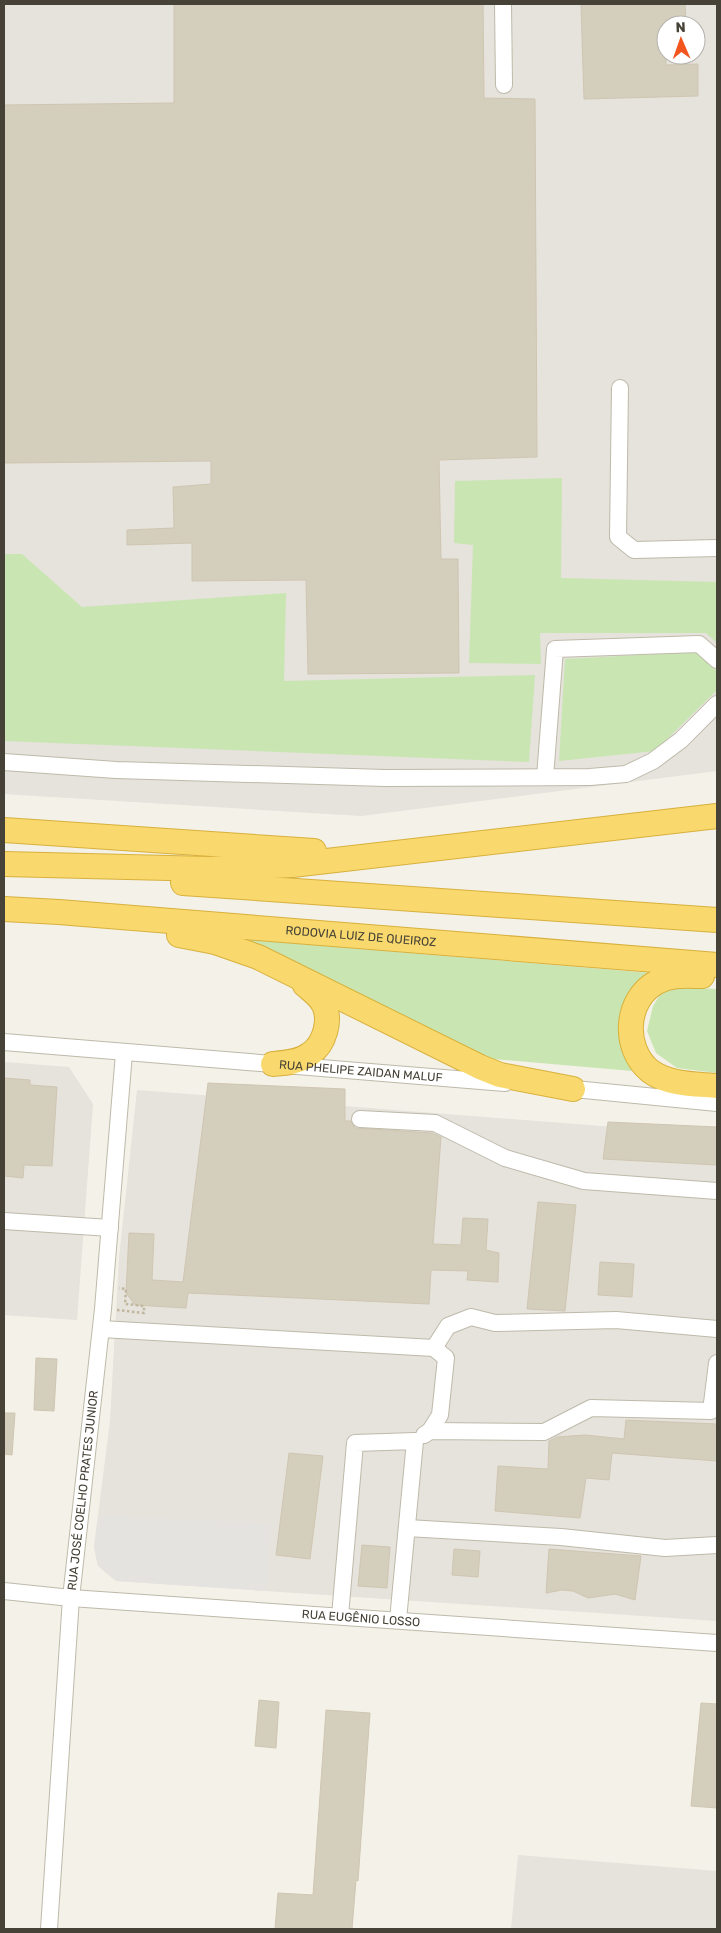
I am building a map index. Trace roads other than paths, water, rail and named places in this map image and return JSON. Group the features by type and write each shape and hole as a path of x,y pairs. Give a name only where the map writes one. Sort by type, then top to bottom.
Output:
{"highway":[{"path":"4,864 210,869 292,865 717,816"},
{"path":"4,830 376,855"},
{"path":"4,870 717,920"},
{"name":"RODOVIA LUIZ DE QUEIROZ","path":"4,909 717,965"},
{"path":"59,912 216,942 258,957 480,1067 500,1074 573,1089"},
{"path":"273,1064 286,1063 310,1055 324,1037 327,1015 324,1005 318,996 292,974"},
{"path":"717,976 673,976 657,981 645,990 636,1002 631,1020 630,1034 642,1061 651,1071 667,1080 685,1084 717,1086"}],"street":[{"path":"503,4 504,85"},
{"path":"620,388 618,538 634,550 717,548"},
{"path":"545,777 555,649 699,644 717,660"},
{"path":"4,762 116,770 375,777 590,777 626,774 653,761 681,740 717,704"},
{"path":"4,916 59,912"},
{"name":"RUA PHELIPE ZAIDAN MALUF","path":"4,1042 573,1089 717,1103"},
{"name":"RUA JOSÉ COELHO PRATES JUNIOR","path":"49,1929 71,1598 103,1309 124,1053"},
{"path":"360,1119 435,1123 506,1158 584,1181 717,1191"},
{"path":"4,1221 110,1228"},
{"path":"434,1348 448,1326 471,1317 495,1323 616,1320 717,1329"},
{"path":"101,1329 434,1348 446,1358 440,1415 430,1431 415,1441 355,1443 340,1616"},
{"path":"430,1431 544,1432 591,1408 711,1411 717,1363"},
{"path":"398,1620 415,1441"},
{"path":"407,1528 561,1537 664,1548 717,1545"},
{"name":"RUA EUGÊNIO LOSSO","path":"4,1592 717,1643"}]}
